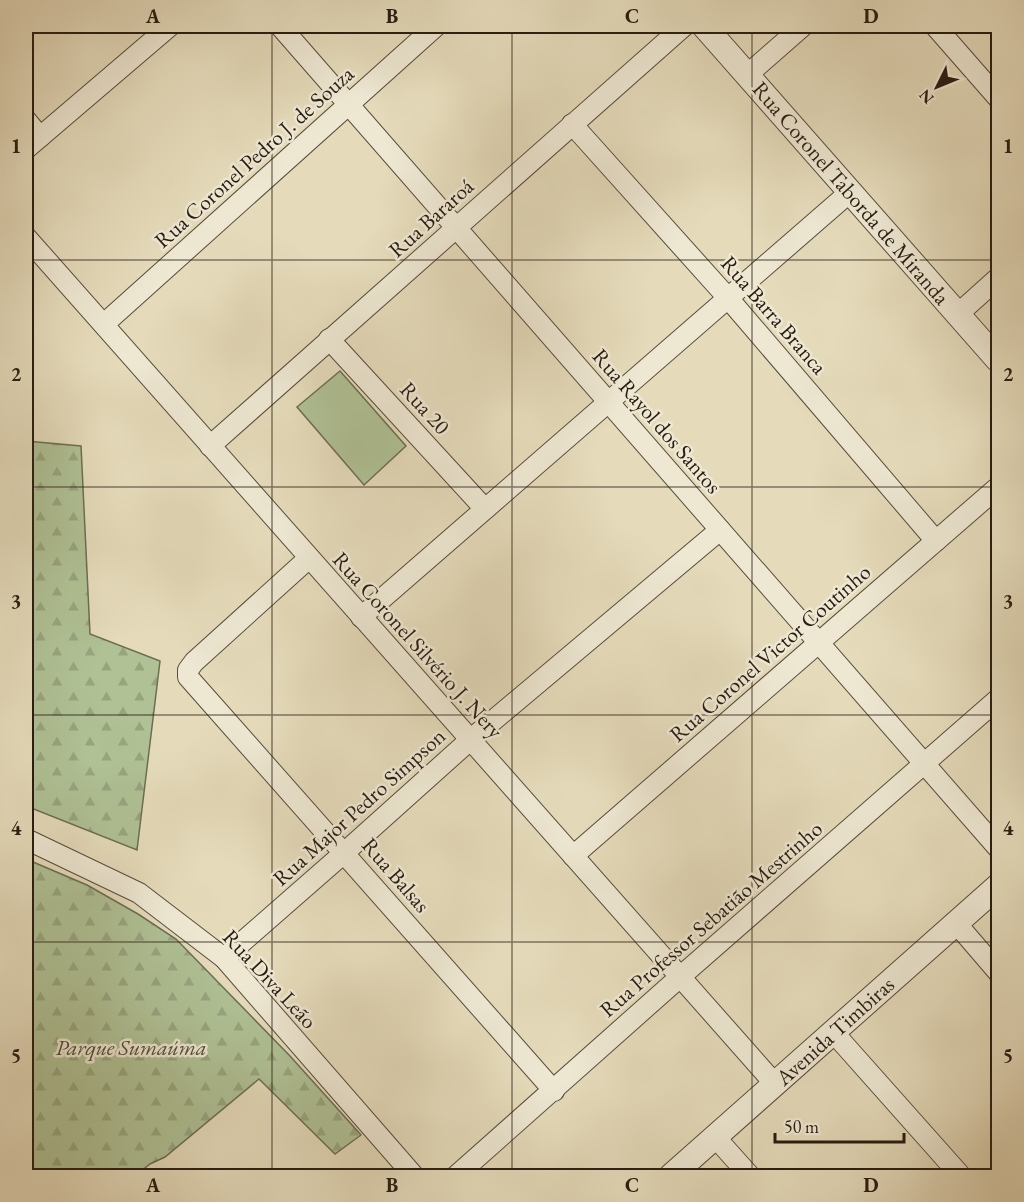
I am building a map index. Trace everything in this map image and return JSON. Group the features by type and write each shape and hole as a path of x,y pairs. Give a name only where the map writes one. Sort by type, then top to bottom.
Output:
{"street":[{"path":"26,120 33,143 170,26"},
{"name":"Rua Rayol dos Santos","path":"279,26 350,104 999,848"},
{"name":"Rua Coronel Pedro J. de Souza","path":"104,324 436,26"},
{"name":"Rua Bararoá","path":"210,446 684,26"},
{"name":"Rua Coronel Taborda de Miranda","path":"704,26 999,360"},
{"path":"747,75 803,26"},
{"path":"935,26 999,98"},
{"name":"Rua Barra Branca","path":"572,124 728,298 936,541"},
{"path":"361,617 850,192"},
{"name":"Rua Coronel Silvério J. Nery","path":"26,237 775,1084"},
{"path":"958,314 999,278"},
{"name":"Rua 20","path":"330,339 485,509"},
{"name":"Rua Coronel Victor Coutinho","path":"573,856 999,487"},
{"name":"Rua Major Pedro Simpson","path":"224,958 470,740 720,530"},
{"name":"Rua Balsas","path":"309,558 194,662 188,670 188,677 554,1091"},
{"name":"Rua Professor Sebatião Mestrinho","path":"456,1176 999,699"},
{"name":"Rua Diva Leão","path":"26,839 139,893 224,958 414,1176"},
{"name":"Avenida Timbiras","path":"671,1176 999,886"},
{"path":"956,923 999,972"},
{"path":"833,1032 961,1176"},
{"path":"716,1138 750,1176"}],"green space":[{"path":"340,371 406,446 364,485 297,407"},
{"path":"26,441 81,446 90,634 160,661 137,850 26,806"},
{"name":"Parque Sumaúma","path":"26,859 87,885 176,939 290,1056 361,1135 335,1154 259,1079 165,1157 150,1164 135,1176 26,1176"}]}
